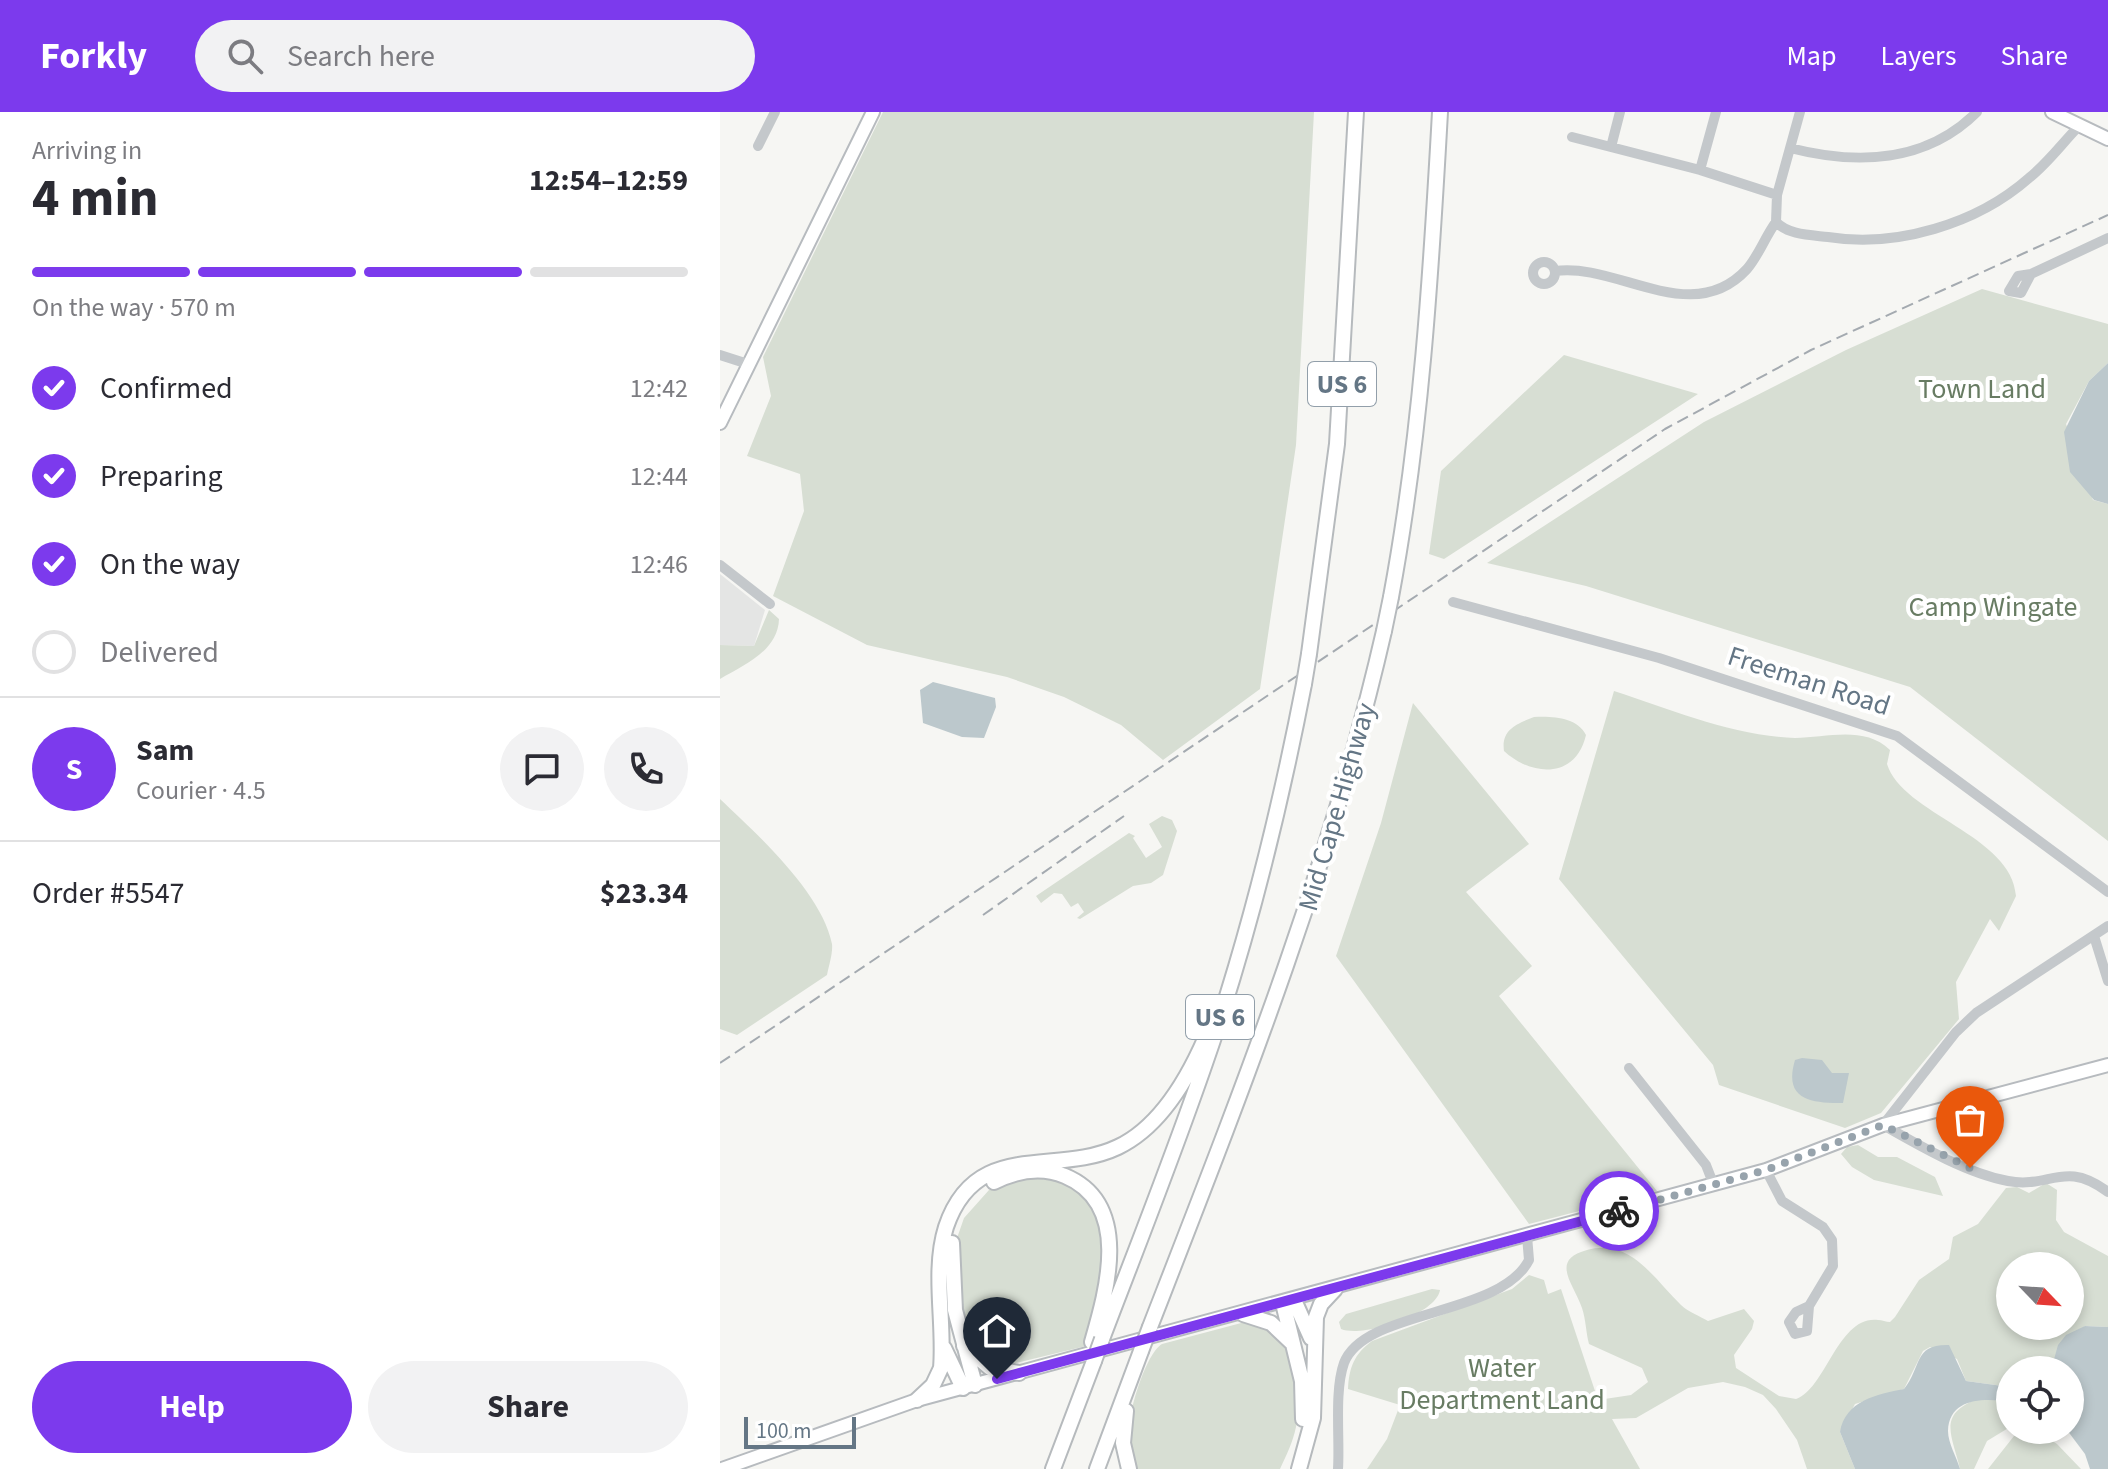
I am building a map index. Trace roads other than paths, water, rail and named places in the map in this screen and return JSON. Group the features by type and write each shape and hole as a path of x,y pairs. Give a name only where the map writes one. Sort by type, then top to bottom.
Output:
{"highway":[{"name":"Mid Cape Highway","path":"1053,1469 1097,1341 1186,1116 1227,996 1272,832 1304,684 1337,444 1356,112"},
{"name":"Mid Cape Highway","path":"1097,1469 1140,1346 1150,1327 1316,887 1352,765 1391,597 1411,476 1426,352 1440,112"},
{"path":"917,1400 939,1374 942,1244 950,1218 962,1196 981,1179 1008,1165 1093,1155 1136,1137 1174,1095 1227,996"},
{"path":"969,1386 952,1283 951,1250 956,1226 969,1203 991,1184 1019,1173 1039,1170 1056,1173 1079,1184 1091,1195 1105,1220 1109,1265 1097,1341"},
{"path":"1299,1469 1311,1429 1317,1312 1335,1289"},
{"path":"1288,1301 1313,1346"},
{"path":"1288,1301 1304,1406 1299,1443 1288,1469"},
{"path":"1243,1314 1271,1323 1294,1345"},
{"path":"941,1340 969,1386"},
{"path":"964,1346 990,1368 1019,1373"},
{"path":"1129,1469 1124,1452 1124,1423 1140,1346"}],"main road":[{"path":"720,423 873,112"},
{"path":"2052,112 2108,139"},
{"path":"722,1469 917,1400 1140,1346 1288,1301 1766,1170 1883,1125 2108,1065"}],"street":[{"path":"758,146 775,112"},
{"path":"1611,147 1620,112"},
{"path":"1700,170 1716,112"},
{"path":"1555,271 1575,268 1666,293 1709,292 1745,271 1776,222 1777,195 1800,112"},
{"path":"1790,148 1854,159 1898,155 1956,132 1977,112"},
{"path":"1776,222 1789,231 1857,240 1934,229 2008,194 2044,165 2080,125"},
{"path":"1572,137 1700,170 1777,195"},
{"path":"2031,274 2108,238"},
{"path":"720,355 748,364"},
{"path":"720,565 770,604"},
{"name":"Freeman Road","path":"1453,602 1659,658 1897,736 2108,892"},
{"path":"2108,926 1965,1022 1883,1125 1992,1176 2025,1182 2075,1175 2108,1192"},
{"path":"2094,936 2108,981"},
{"path":"1629,1068 1706,1165 1713,1183"},
{"path":"1766,1170 1782,1201 1823,1227 1832,1240 1833,1266 1809,1306"},
{"path":"1338,1469 1342,1375 1350,1352 1373,1334 1508,1283 1529,1260 1527,1236"}],"railway":[{"path":"720,1063 1665,429 1811,350 2108,215"},
{"path":"983,915 1124,816"}],"park label":[{"name":"Town Land","path":"1982,389"},
{"name":"Camp Wingate","path":"1993,607"},
{"name":"Water Department Land","path":"1502,1384"}]}
